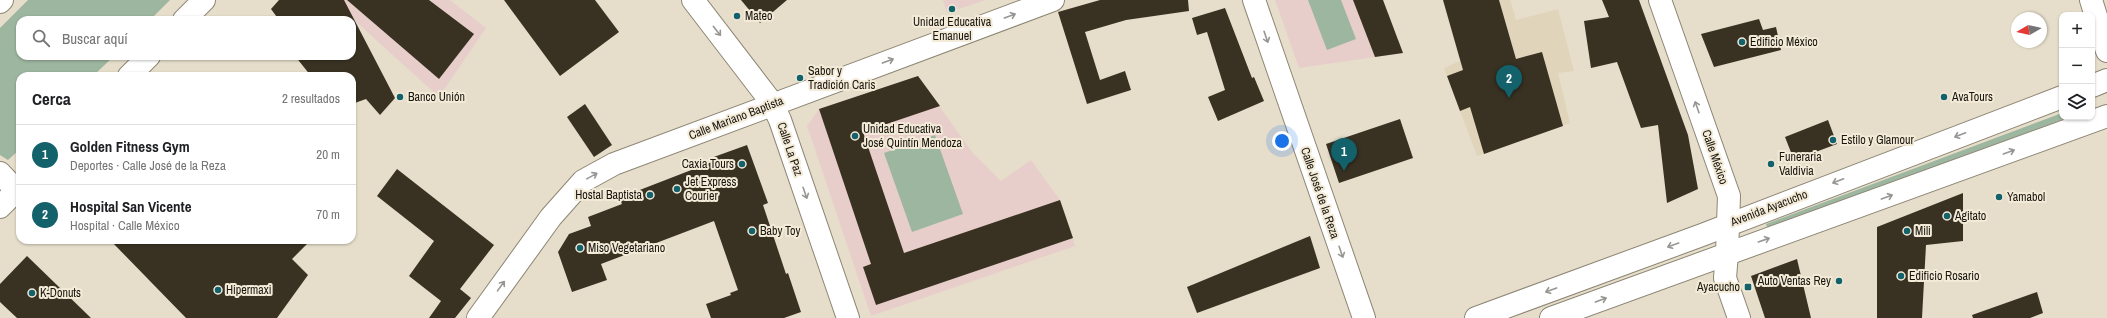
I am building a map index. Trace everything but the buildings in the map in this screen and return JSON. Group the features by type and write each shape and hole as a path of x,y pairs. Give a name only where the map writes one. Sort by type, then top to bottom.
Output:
{"main road":[{"path":"188,16 204,0"},
{"name":"Calle La Paz","path":"693,0 772,103 780,120 848,318"},
{"name":"Calle Mariano Baptista","path":"478,318 551,217 583,181 614,164 772,103 1053,0"},
{"name":"Calle José de la Reza","path":"1254,0 1364,318"},
{"name":"Calle México","path":"1660,0 1728,196 1725,278 1739,318"},
{"path":"2091,0 2107,51"},
{"path":"133,72 145,60"},
{"path":"2095,85 2107,80"},
{"name":"Avenida Ayacucho","path":"1476,318 2059,98"},
{"path":"1551,318 2107,116"},
{"path":"0,173 16,187"},
{"path":"0,207 16,191"}],"shaded area":[{"path":"332,0 450,0 486,28 439,97 356,22 356,16 350,16"},
{"name":"Unidad Educativa Emanuel","path":"943,0 986,0 947,13"},
{"path":"1275,0 1383,0 1403,53 1299,68"},
{"path":"1510,0 1516,20 1558,9 1574,71 1558,73 1570,123 1477,156 1444,68 1460,61 1443,1"},
{"path":"918,76 972,152 1001,181 1031,160 1060,200 1075,246 871,316 807,126 819,109"}],"green space":[{"path":"28,0 170,0 154,16 16,16 16,60 110,60 97,72 16,72 16,153 8,160 0,155 0,28"},
{"path":"1308,0 1341,0 1356,39 1327,50"},
{"path":"2059,114 2059,120 2061,120 1768,230 1766,224"},
{"path":"935,135 963,214 912,232 884,153"}],"place":[{"name":"Unidad Educativa Emanuel","path":"952,9"},
{"name":"Mateo","path":"737,16"},
{"name":"Edificio México","path":"1742,42"},
{"name":"Sabor y Tradición Caris","path":"800,78"},
{"name":"Banco Unión","path":"400,97"},
{"name":"AvaTours","path":"1944,97"},
{"name":"Hospital San Vicente","path":"1509,98"},
{"name":"Unidad Educativa José Quintín Mendoza","path":"855,136"},
{"name":"Estilo y Glamour","path":"1833,140"},
{"name":"Caxia Tours","path":"742,164"},
{"name":"Funeraria Valdivia","path":"1771,164"},
{"name":"Golden Fitness Gym","path":"1344,171"},
{"name":"Jet Express Courier","path":"677,189"},
{"name":"Hostal Baptista","path":"650,195"},
{"name":"Yamabol","path":"1999,197"},
{"name":"Agitato","path":"1947,216"},
{"name":"Baby Toy","path":"752,231"},
{"name":"Mili","path":"1907,231"},
{"name":"Miso Vegetariano","path":"580,248"},
{"name":"Edificio Rosario","path":"1901,276"},
{"name":"Auto Ventas Rey","path":"1839,281"},
{"name":"Ayacucho","path":"1748,287"},
{"name":"Hipermaxi","path":"218,290"},
{"name":"K-Donuts","path":"32,293"}]}
